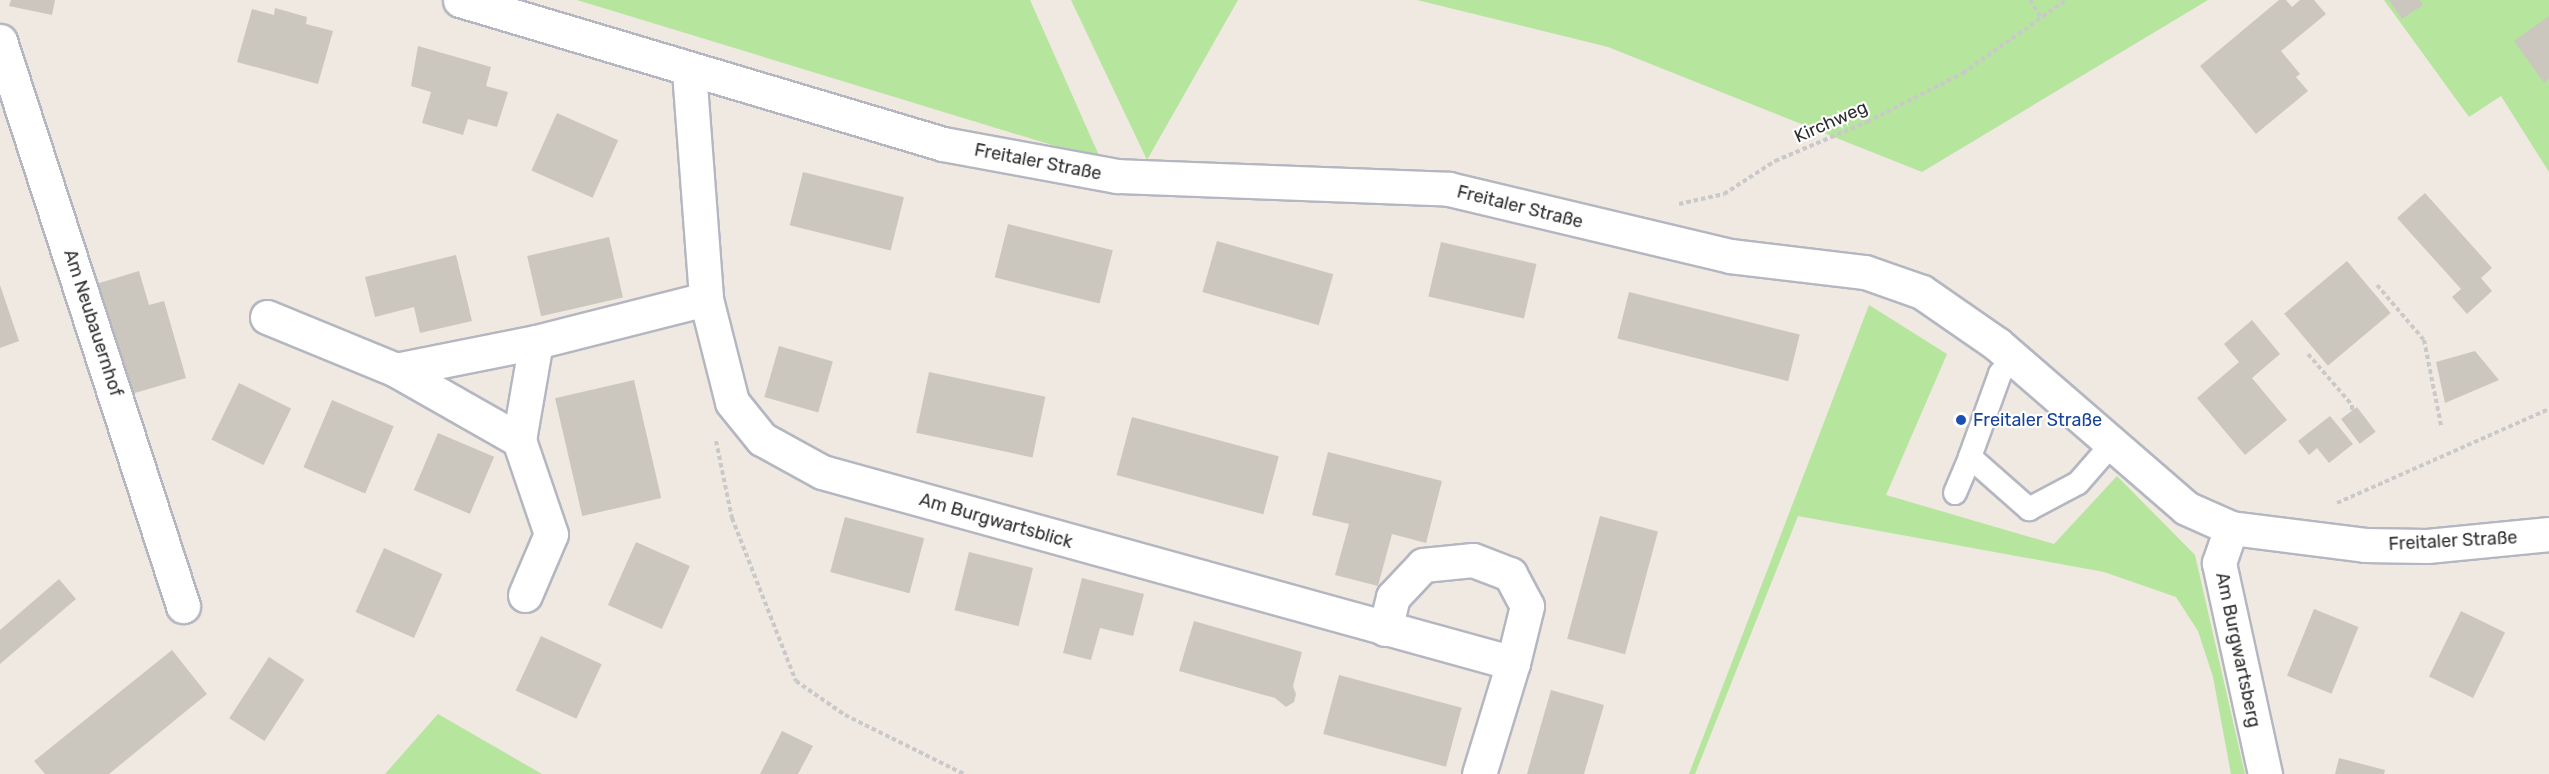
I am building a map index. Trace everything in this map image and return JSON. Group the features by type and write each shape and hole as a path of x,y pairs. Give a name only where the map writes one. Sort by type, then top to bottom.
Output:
{"street":[{"name":"Freitaler Straße","path":"460,0 689,71 943,144 1116,177 1449,189 1730,256 1865,272 1922,292 2012,358 2186,508 2231,528 2365,545 2427,546 2549,534"},
{"name":"Am Neubauernhof","path":"0,41 183,606"},
{"name":"Am Burgwartsblick","path":"689,71 706,299 732,402 762,439 822,472 1513,663"},
{"path":"396,370 536,342 706,299"},
{"path":"267,317 396,370 519,440"},
{"path":"525,595 551,534 519,440 536,342"},
{"name":"Am Burgwartsberg","path":"2231,528 2219,563 2265,774"},
{"path":"1385,629 1393,597 1423,565 1473,560 1510,574 1527,606 1513,663 1479,774"}],"lane":[{"path":"1955,493 2000,374 2012,358"},
{"path":"1970,458 2029,508 2078,483 2112,444"}],"path":[{"path":"2030,0 2040,16"},
{"name":"Kirchweg","path":"1668,207 1724,194 1775,161 1944,82 2066,0"},
{"path":"2377,285 2424,340 2441,425"},
{"path":"2308,354 2352,405 2352,417"},
{"path":"732,402 716,442 718,465 742,547 756,572 796,681 845,715 964,774"},
{"path":"2293,537 2296,522 2549,409"}],"green space":[{"path":"577,0 1030,0 1101,160"},
{"path":"1071,0 1238,0 1147,160"},
{"path":"1417,0 2208,0 1922,172 1608,47"},
{"path":"2384,0 2549,0 2549,172 2501,96 2469,117"},
{"path":"1869,305 1947,354 1886,495 2054,544 2117,476 2195,555 2245,774 2231,774 2213,677 2198,631 2176,597 2104,572 1798,516 1695,774 1689,774"},
{"path":"438,714 542,774 385,774"}],"building":[{"path":"11,0 55,0 52,15 9,6"},
{"path":"2279,0 2286,0 2292,7 2300,0 2314,0 2326,14 2281,51 2300,74 2296,77 2308,91 2256,134 2200,66"},
{"path":"2389,0 2420,0 2423,5 2402,19"},
{"path":"275,8 307,17 306,24 333,31 318,84 237,62 252,9 274,15"},
{"path":"2549,16 2549,79 2544,83 2514,41"},
{"path":"418,46 491,67 486,86 508,92 497,127 468,119 463,135 422,123 431,92 411,86"},
{"path":"557,113 618,140 593,198 531,171"},
{"path":"803,172 904,197 891,251 790,225"},
{"path":"2425,193 2492,268 2481,278 2492,291 2467,314 2452,297 2461,289 2397,218"},
{"path":"1008,224 1113,250 1099,303 995,277"},
{"path":"609,237 623,297 541,316 527,256"},
{"path":"1217,241 1333,274 1319,325 1202,292"},
{"path":"1441,242 1536,264 1524,319 1428,297"},
{"path":"456,255 472,321 420,333 414,307 375,317 365,277"},
{"path":"2347,261 2391,313 2328,366 2284,314"},
{"path":"139,271 149,305 164,301 186,378 128,395 96,284"},
{"path":"0,285 19,341 0,348"},
{"path":"1629,292 1800,335 1788,381 1617,339"},
{"path":"2252,320 2280,354 2252,378 2287,420 2245,455 2197,398 2239,362 2224,344"},
{"path":"779,346 833,361 818,412 764,397"},
{"path":"2475,351 2499,380 2445,403 2436,362"},
{"path":"929,372 1045,397 1033,457 916,433"},
{"path":"634,380 661,498 582,516 555,398"},
{"path":"239,383 291,408 264,465 211,440"},
{"path":"332,400 394,426 365,493 303,467"},
{"path":"2357,407 2376,432 2360,444 2341,419"},
{"path":"2330,416 2353,444 2329,463 2317,448 2309,455 2298,441"},
{"path":"1132,417 1279,456 1263,514 1116,475"},
{"path":"438,433 494,457 470,514 414,490"},
{"path":"1328,452 1442,481 1426,543 1392,534 1378,586 1335,575 1349,524 1312,515"},
{"path":"1600,516 1658,532 1625,654 1567,639"},
{"path":"845,517 924,538 909,593 830,572"},
{"path":"636,542 690,566 662,629 608,605"},
{"path":"384,548 442,574 414,638 356,612"},
{"path":"969,552 1033,568 1019,626 954,610"},
{"path":"1082,578 1144,594 1133,636 1100,628 1091,660 1063,653"},
{"path":"59,579 76,599 0,664 0,630"},
{"path":"2314,609 2359,627 2332,694 2287,676"},
{"path":"2461,611 2505,632 2473,698 2429,677"},
{"path":"1194,621 1302,652 1293,686 1296,694 1294,702 1286,707 1275,698 1179,671"},
{"path":"541,636 602,664 576,719 516,690"},
{"path":"172,650 207,694 109,774 45,774 34,761"},
{"path":"269,657 304,680 264,741 229,718"},
{"path":"1339,675 1462,708 1446,767 1323,734"},
{"path":"1551,690 1604,705 1584,774 1527,774"},
{"path":"782,731 813,746 798,774 760,774"},
{"path":"2339,758 2385,770 2384,774 2335,774"}],"place":[{"name":"Freitaler Straße","path":"1961,420"}]}
